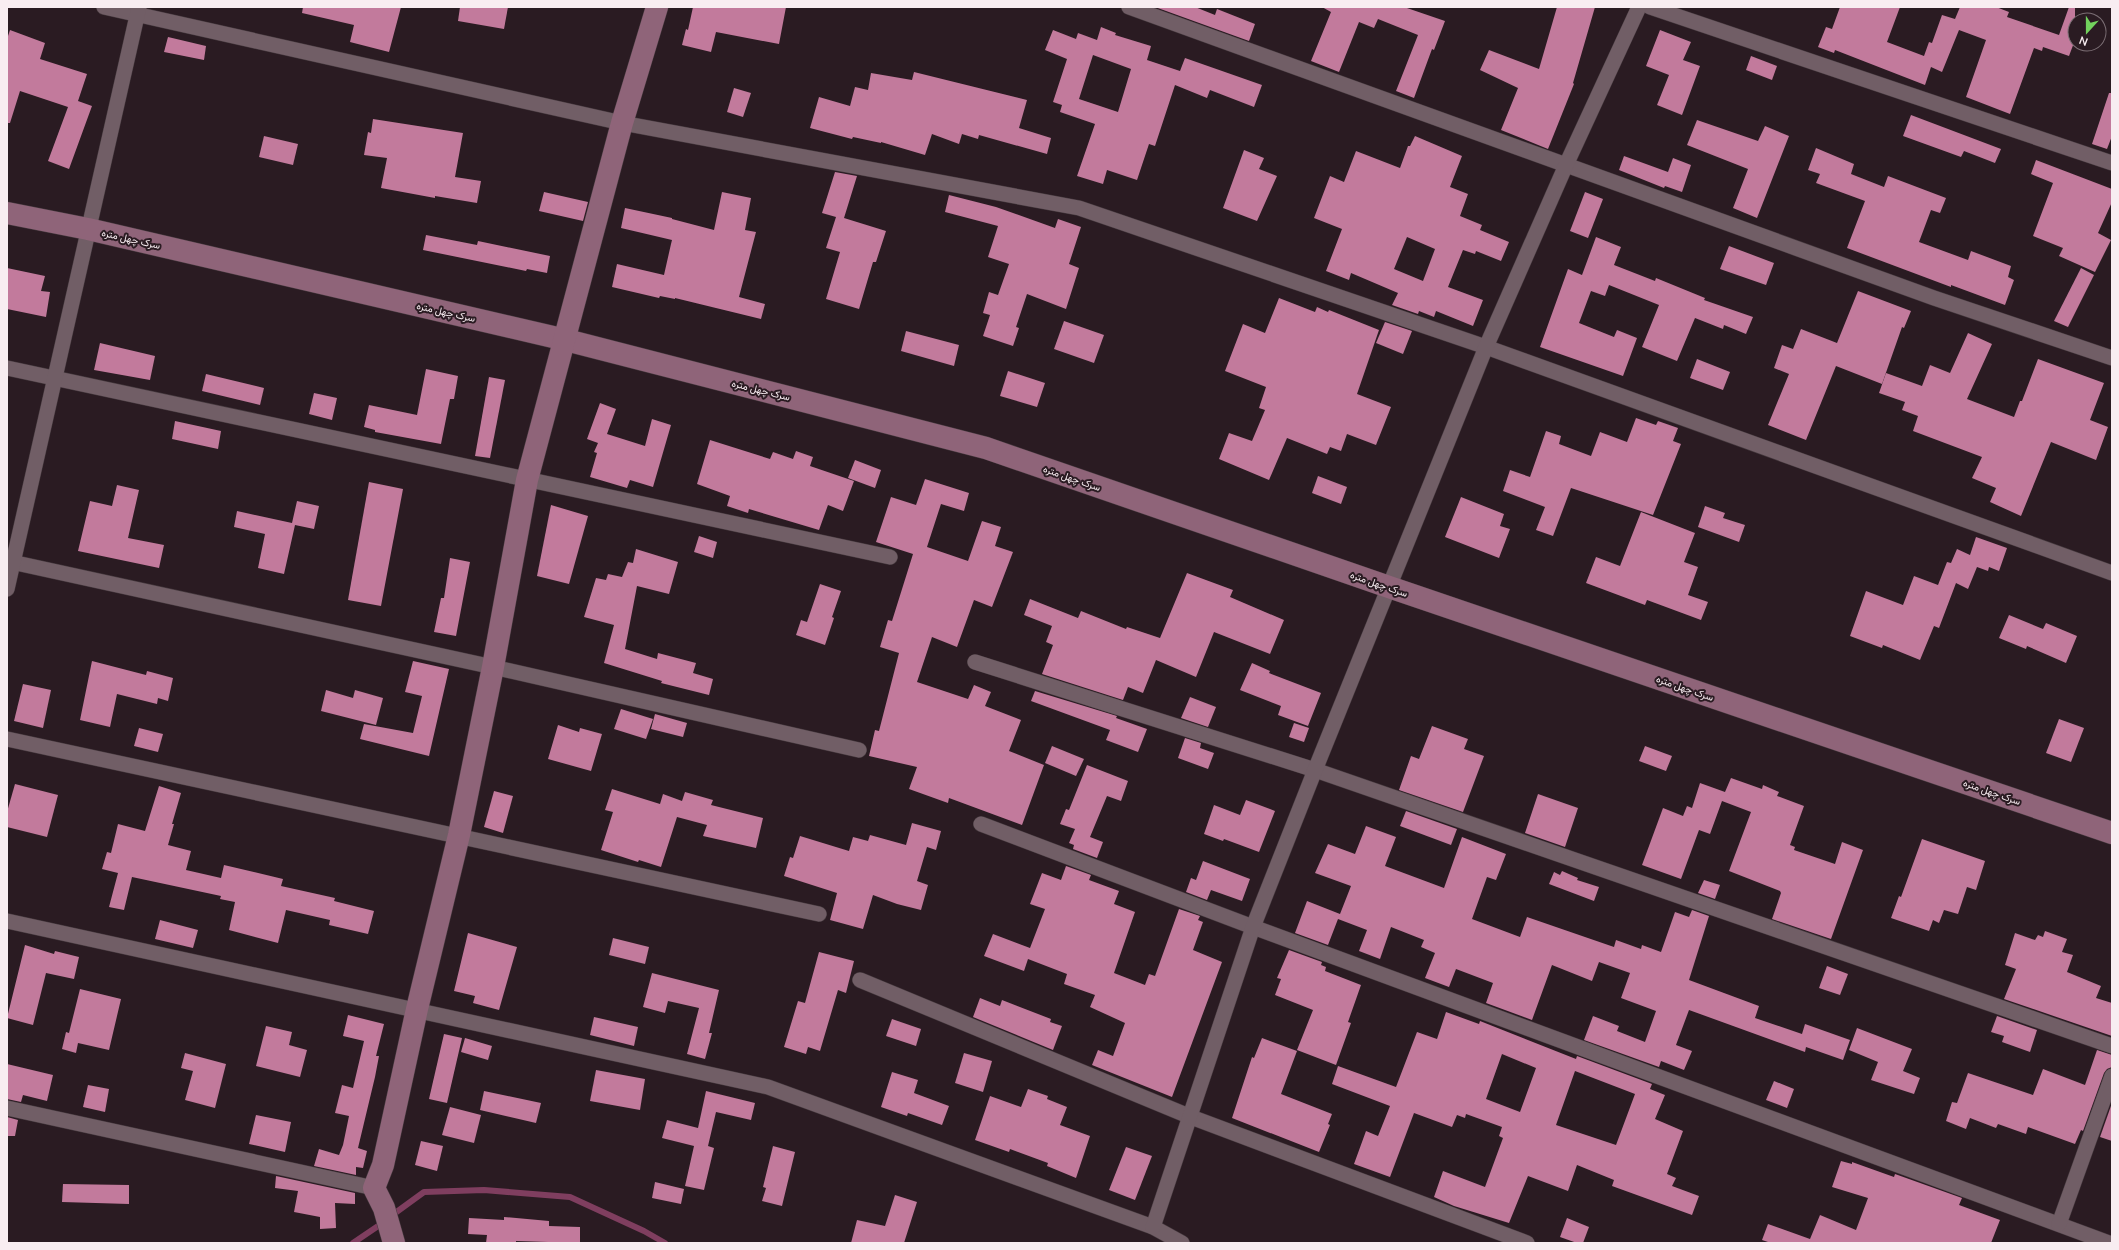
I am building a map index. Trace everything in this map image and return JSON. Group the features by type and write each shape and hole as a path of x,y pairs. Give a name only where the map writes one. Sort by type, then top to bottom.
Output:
{"street":[{"path":"104,7 138,10 622,123 1080,208 1486,347 2112,573"},
{"path":"392,1237 384,1208 374,1188 383,1165 417,1009 459,835 493,667 527,480 566,340 622,123 657,7"},
{"path":"1129,7 1934,298 2112,358"},
{"path":"1153,1227 1191,1117 1253,927 1315,770 1486,347 1566,165 1638,7"},
{"path":"1650,7 2112,163"},
{"path":"7,589 10,562 55,378 138,10"},
{"name":"سرک چهل متره","path":"7,213 88,229 566,340 986,448 1389,588 2112,833"},
{"path":"7,368 890,557"},
{"path":"10,562 493,667 859,750"},
{"path":"975,662 1315,770 2112,1046"},
{"path":"7,739 459,835 819,914"},
{"path":"981,824 1253,927 2109,1243"},
{"path":"7,921 417,1009 768,1087 1153,1227 1182,1243"},
{"path":"860,980 1191,1117 1527,1243"},
{"path":"2059,1224 2112,1076"},
{"path":"7,1108 374,1188"}],"building":[{"path":"303,7 401,7 389,52 350,42 354,25 302,13"},
{"path":"460,7 508,7 504,29 458,21"},
{"path":"693,7 786,7 779,44 716,32 711,52 682,45 686,29 688,30"},
{"path":"1155,7 1195,7 1215,15 1217,9 1255,24 1249,41"},
{"path":"1322,7 1404,7 1445,21 1434,50 1432,49 1414,98 1396,91 1418,35 1378,19 1374,28 1359,22 1339,72 1311,61 1331,12"},
{"path":"1557,7 1595,7 1573,83 1574,84 1548,149 1501,130 1518,88 1480,70 1489,50 1539,69"},
{"path":"1840,7 1900,7 1887,42 1924,56 1929,42 1932,43 1942,15 1955,19 1960,7 1996,7 2009,12 2007,17 2059,35 2067,13 2067,52 2070,52 2069,56 2043,47 2042,51 2034,48 2010,114 1966,97 1986,40 1959,30 1942,72 1931,67 1925,85 1835,50 1834,53 1818,47 1826,27 1832,29"},
{"path":"2069,7 2075,7 2075,12 2067,12"},
{"path":"1101,27 1116,33 1115,35 1151,46 1147,60 1180,71 1185,58 1262,85 1254,107 1210,90 1207,98 1175,85 1155,146 1149,144 1137,180 1107,170 1103,184 1077,176 1095,124 1060,112 1062,105 1053,102 1067,59 1045,50 1053,30 1076,39 1078,33 1097,40","holes":["1093,55 1131,69 1118,112 1079,99"]},
{"path":"10,30 45,43 40,59 87,74 78,101 92,106 69,169 48,161 68,107 20,91 10,123 7,123 7,39"},
{"path":"1660,30 1691,42 1683,60 1700,66 1682,115 1657,105 1669,75 1646,66"},
{"path":"168,37 206,46 204,60 164,52"},
{"path":"1751,56 1777,66 1772,80 1746,70"},
{"path":"914,72 1027,100 1019,128 1051,138 1047,154 979,135 978,139 962,134 959,144 932,134 925,155 881,142 853,137 852,139 810,128 819,97 850,106 855,87 868,90 871,73 912,80"},
{"path":"734,88 751,93 743,117 727,112"},
{"path":"2109,93 2112,93 2112,136 2107,149 2092,144"},
{"path":"1911,115 2001,149 1995,163 1964,151 1961,157 1903,136"},
{"path":"373,119 463,133 455,177 481,181 477,203 435,196 435,198 381,188 387,158 364,155 368,132 371,133"},
{"path":"1697,120 1758,141 1765,126 1789,136 1757,218 1733,208 1748,169 1687,145"},
{"path":"264,136 298,144 293,165 259,157"},
{"path":"1415,136 1462,156 1450,187 1468,194 1460,216 1482,225 1480,230 1509,242 1501,261 1476,251 1475,254 1463,250 1448,287 1483,300 1473,326 1436,311 1434,317 1419,311 1418,314 1392,305 1398,293 1351,273 1349,280 1326,271 1342,229 1314,218 1330,176 1344,182 1356,151 1400,168 1408,146 1410,146","holes":["1407,237 1435,249 1423,281 1394,269"]},
{"path":"1816,148 1854,164 1851,174 1884,187 1888,176 1946,198 1940,213 1931,210 1919,242 1968,260 1971,251 2011,266 2008,277 2014,280 2005,305 1951,285 1951,287 1847,248 1865,201 1816,183 1820,174 1808,170"},
{"path":"1244,150 1264,158 1259,169 1277,176 1257,221 1223,208"},
{"path":"1624,156 1668,172 1673,158 1691,165 1682,192 1665,186 1664,188 1619,170"},
{"path":"2036,160 2112,189 2112,202 2098,233 2111,240 2095,272 2059,256 2063,248 2033,236 2053,183 2031,174"},
{"path":"835,172 857,176 844,218 886,231 876,262 873,262 859,309 826,299 840,252 826,248 836,217 822,213"},
{"path":"544,192 588,202 583,221 539,211"},
{"path":"722,192 751,198 745,230 756,232 739,297 765,304 761,319 675,298 660,296 659,298 612,287 617,264 664,275 672,240 621,228 625,208 672,218 714,230"},
{"path":"1585,192 1603,199 1588,238 1570,231"},
{"path":"949,195 996,207 1055,228 1058,219 1081,227 1069,264 1079,268 1066,309 1027,294 1016,327 1019,328 1013,346 983,336 990,315 983,313 989,292 998,295 1009,264 988,257 998,226 945,212"},
{"path":"426,235 477,245 478,241 550,256 547,273 527,269 526,271 423,250"},
{"path":"1596,237 1621,247 1614,265 1655,281 1656,278 1705,298 1704,300 1753,317 1746,334 1724,325 1723,329 1695,318 1677,361 1642,347 1659,305 1609,285 1605,296 1591,291 1579,323 1614,337 1617,330 1637,338 1623,376 1540,347 1568,269 1582,275"},
{"path":"1729,246 1774,263 1766,285 1720,269"},
{"path":"7,268 45,276 41,291 50,292 46,317 7,309"},
{"path":"2081,268 2094,275 2068,327 2054,321"},
{"path":"1858,291 1911,311 1904,328 1902,327 1882,384 1836,366 1806,440 1768,425 1789,374 1774,368 1782,345 1793,349 1801,329 1837,343"},
{"path":"1279,298 1315,312 1317,307 1328,312 1329,310 1379,330 1357,394 1391,407 1376,445 1347,434 1341,451 1330,447 1327,454 1287,438 1269,480 1219,459 1229,433 1252,441 1265,410 1259,408 1266,387 1225,371 1243,324 1265,333"},
{"path":"1064,321 1104,335 1094,363 1054,349"},
{"path":"1385,322 1412,331 1403,354 1376,343"},
{"path":"906,331 959,345 954,366 901,351"},
{"path":"1968,333 1992,344 1967,399 2014,417 2020,401 2022,401 2038,359 2104,383 2090,420 2108,427 2096,460 2051,442 2021,516 1990,502 1996,488 1972,478 1982,457 1913,431 1918,416 1902,410 1905,402 1879,393 1886,373 1922,386 1930,365 1950,373"},
{"path":"100,343 155,356 150,380 94,370"},
{"path":"1697,359 1730,372 1723,390 1690,378"},
{"path":"426,369 458,376 454,399 450,399 441,444 375,432 375,430 364,427 369,405 417,415"},
{"path":"1008,371 1045,383 1037,407 1000,396"},
{"path":"206,374 264,388 260,405 202,391"},
{"path":"489,377 505,380 490,458 475,456"},
{"path":"314,393 337,398 332,420 309,414"},
{"path":"600,403 616,409 607,434 645,446 652,419 671,425 653,487 630,480 627,488 590,477 597,453 594,452 598,443 587,439"},
{"path":"1636,418 1656,425 1658,421 1678,428 1673,441 1681,444 1653,515 1571,488 1553,536 1536,530 1545,507 1503,491 1510,470 1530,477 1546,431 1561,436 1559,444 1591,456 1600,432 1627,442"},
{"path":"175,421 221,431 218,449 172,439"},
{"path":"710,440 770,459 773,452 793,459 796,451 813,457 810,466 854,481 843,511 828,505 819,530 749,509 748,513 727,506 730,496 697,484"},
{"path":"855,460 881,470 875,488 848,478"},
{"path":"1318,476 1347,487 1341,504 1312,493"},
{"path":"925,479 969,493 964,511 941,504 927,547 968,561 982,521 1001,527 995,546 1013,552 992,607 974,600 957,647 932,637 917,682 968,699 974,685 991,692 985,706 1021,720 1009,751 1044,765 1022,825 949,798 948,803 909,789 917,767 869,756 875,730 879,731 899,653 880,647 888,620 892,621 913,554 876,542 891,497 916,505"},
{"path":"369,482 403,489 381,606 348,600"},
{"path":"117,485 139,490 128,538 164,545 159,568 78,551 90,501 112,506"},
{"path":"1461,497 1504,514 1500,526 1510,529 1499,558 1445,537"},
{"path":"297,501 319,506 314,529 295,525 284,574 258,568 265,534 234,527 237,511 292,523"},
{"path":"551,505 588,516 569,584 537,576"},
{"path":"1705,506 1725,513 1723,518 1745,525 1739,542 1698,527"},
{"path":"1641,512 1695,533 1684,562 1698,567 1688,595 1708,602 1701,620 1647,600 1645,605 1586,583 1596,557 1620,566"},
{"path":"699,536 717,542 713,558 694,552"},
{"path":"1976,537 2007,548 1999,571 1989,567 1988,571 1977,567 1968,589 1956,583 1939,628 1934,626 1920,660 1883,645 1882,648 1850,636 1866,591 1903,605 1914,576 1938,585 1947,562 1951,563 1957,549 1970,555"},
{"path":"636,549 678,562 669,594 637,586 625,649 657,659 658,653 696,663 693,673 713,679 709,695 661,683 662,681 604,663 614,625 584,617 596,578 606,580 608,574 622,577 628,562 633,563"},
{"path":"450,558 470,562 456,636 434,632 441,598 444,598"},
{"path":"1187,573 1233,590 1230,597 1284,620 1270,654 1214,632 1196,677 1156,660 1143,693 1128,687 1123,700 1042,674 1053,645 1046,642 1052,626 1024,615 1030,599 1078,618 1081,611 1126,629 1127,627 1160,638"},
{"path":"820,584 841,591 832,617 834,618 825,645 796,635 801,620 807,622"},
{"path":"2009,615 2043,629 2046,623 2077,636 2066,663 2027,646 2026,649 1999,638"},
{"path":"92,661 146,675 147,671 173,678 168,701 158,698 157,704 117,694 110,727 80,720"},
{"path":"413,661 449,669 429,756 360,739 364,724 413,733 422,696 405,692"},
{"path":"1252,663 1270,671 1269,673 1321,693 1308,726 1278,715 1281,706 1240,690"},
{"path":"23,684 51,690 43,728 14,721"},
{"path":"326,690 353,698 355,690 383,698 376,725 321,711"},
{"path":"1035,691 1117,716 1116,718 1147,729 1138,752 1106,740 1110,730 1031,701"},
{"path":"1190,697 1216,707 1208,727 1181,718"},
{"path":"621,709 653,719 646,739 614,729"},
{"path":"655,714 687,723 683,737 651,729"},
{"path":"2059,719 2084,728 2071,762 2046,753"},
{"path":"1294,723 1309,728 1304,742 1289,737"},
{"path":"558,725 579,732 580,728 602,734 591,771 548,759"},
{"path":"1432,726 1468,739 1464,749 1484,756 1463,812 1399,790 1411,756 1419,759"},
{"path":"139,728 163,734 158,752 134,746"},
{"path":"1185,738 1201,743 1200,748 1214,753 1208,769 1178,758"},
{"path":"1052,746 1084,759 1076,776 1045,763"},
{"path":"1645,746 1672,756 1666,771 1639,761"},
{"path":"1087,765 1128,781 1121,801 1107,796 1090,837 1103,842 1097,858 1073,849 1074,845 1069,843 1075,829 1060,824 1066,809 1069,810"},
{"path":"1731,778 1762,789 1763,785 1779,792 1777,796 1804,806 1790,845 1795,847 1794,850 1835,864 1842,842 1863,850 1831,939 1772,919 1781,893 1780,891 1729,871 1751,812 1722,801 1710,834 1699,830 1681,879 1642,865 1663,808 1683,816 1687,806 1692,808 1700,783 1725,792"},
{"path":"15,784 58,795 47,837 7,827 7,812"},
{"path":"159,786 181,793 172,824 174,824 168,845 191,851 186,870 221,878 224,865 283,879 281,886 335,898 334,901 374,911 368,934 329,925 330,920 286,910 278,943 229,930 235,902 220,899 221,896 132,877 124,910 109,907 118,873 102,869 107,852 111,853 118,824 145,831"},
{"path":"612,789 660,804 663,794 682,801 685,792 713,800 711,805 763,818 756,848 703,836 707,825 677,817 661,867 639,860 638,862 601,850 613,812 605,810"},
{"path":"494,791 513,796 503,833 484,827"},
{"path":"1538,794 1578,808 1565,847 1525,833"},
{"path":"1246,800 1275,811 1259,852 1224,839 1223,841 1204,834 1214,805 1240,815"},
{"path":"1406,811 1457,829 1451,845 1400,826"},
{"path":"912,823 941,831 936,850 927,847 917,881 928,885 921,910 897,904 873,895 863,929 830,920 837,893 784,876 790,857 793,858 800,836 849,851 853,837 868,841 870,835 906,845"},
{"path":"1366,826 1396,837 1385,866 1444,888 1462,837 1506,854 1496,880 1487,877 1472,919 1520,937 1527,917 1614,947 1616,940 1641,949 1642,945 1661,952 1675,912 1689,917 1692,910 1709,916 1689,980 1759,1006 1755,1018 1802,1034 1805,1024 1850,1040 1843,1060 1806,1047 1805,1052 1689,1010 1676,1045 1692,1051 1684,1070 1661,1061 1659,1067 1584,1040 1593,1016 1619,1026 1617,1031 1645,1042 1656,1011 1621,998 1630,973 1599,962 1592,981 1552,965 1532,1020 1486,1003 1493,983 1456,969 1449,987 1425,978 1435,953 1421,947 1424,940 1391,927 1380,959 1359,951 1367,930 1338,919 1328,945 1295,933 1307,901 1340,914 1351,886 1315,873 1328,844 1355,854"},
{"path":"1922,839 1985,861 1976,890 1967,887 1958,914 1944,910 1939,923 1933,920 1929,931 1891,918 1899,896 1901,897"},
{"path":"1203,861 1250,879 1242,901 1211,890 1207,900 1186,892 1191,878 1196,880"},
{"path":"1066,866 1091,875 1089,880 1119,891 1114,904 1135,912 1114,973 1145,985 1149,974 1155,976 1179,909 1200,916 1198,920 1203,922 1193,950 1222,962 1172,1097 1092,1065 1098,1050 1113,1056 1125,1023 1090,1007 1095,995 1064,984 1067,974 1028,959 1024,971 984,956 993,934 1030,948 1045,909 1030,904 1042,873 1061,880"},
{"path":"1562,871 1578,878 1577,880 1599,887 1594,901 1549,884 1554,872 1560,875"},
{"path":"1704,880 1720,885 1715,899 1698,893"},
{"path":"160,920 198,930 193,948 155,939"},
{"path":"2045,931 2067,939 2062,952 2073,955 2067,972 2101,986 2096,998 2112,1003 2112,1036 2004,999 2016,969 2005,965 2015,933 2035,940 2038,935 2043,937"},
{"path":"468,933 517,947 499,1010 473,1003 475,996 454,991"},
{"path":"613,938 649,947 645,964 609,955"},
{"path":"25,945 54,954 55,951 79,957 74,979 46,973 33,1025 7,1018"},
{"path":"1289,950 1322,962 1321,965 1326,967 1325,971 1361,985 1348,1022 1351,1023 1336,1065 1297,1050 1313,1010 1275,995 1281,979 1277,978"},
{"path":"819,952 854,961 846,993 838,990 820,1051 808,1047 806,1054 784,1047 798,1001 805,1003"},
{"path":"1827,966 1848,974 1840,995 1819,988"},
{"path":"652,973 719,990 709,1033 712,1033 705,1059 687,1054 699,1008 668,1001 665,1013 643,1007"},
{"path":"80,989 121,999 109,1050 78,1043 76,1053 62,1049 66,1032 69,1033"},
{"path":"980,998 1000,1006 1002,1000 1051,1019 1050,1022 1062,1026 1053,1050 973,1017"},
{"path":"1446,1012 1479,1024 1480,1021 1576,1059 1577,1056 1652,1084 1650,1089 1665,1095 1655,1119 1683,1131 1667,1174 1676,1178 1672,1186 1699,1196 1692,1215 1612,1186 1614,1180 1577,1165 1568,1191 1528,1176 1509,1223 1454,1206 1434,1197 1443,1171 1485,1187 1503,1138 1499,1136 1502,1127 1466,1114 1465,1118 1457,1115 1452,1127 1414,1113 1390,1177 1354,1164 1366,1131 1378,1136 1390,1106 1332,1084 1338,1066 1396,1087 1417,1032 1437,1039","holes":["1502,1054 1536,1068 1520,1112 1486,1099","1575,1071 1635,1094 1616,1145 1556,1125"]},
{"path":"348,1015 384,1024 376,1056 379,1056 375,1077 358,1148 367,1151 363,1168 356,1167 356,1175 314,1166 319,1149 339,1155 343,1145 349,1116 335,1113 342,1085 353,1088 364,1041 343,1036"},
{"path":"1997,1016 2037,1030 2030,1052 2002,1042 2004,1036 1991,1032"},
{"path":"594,1017 638,1027 634,1046 590,1035"},
{"path":"892,1019 921,1029 916,1046 886,1036"},
{"path":"266,1026 292,1032 289,1045 307,1050 300,1077 256,1066"},
{"path":"1857,1028 1912,1049 1903,1071 1920,1078 1914,1094 1871,1080 1878,1062 1849,1050"},
{"path":"444,1034 462,1038 447,1103 429,1099"},
{"path":"465,1038 492,1046 488,1060 461,1052"},
{"path":"1262,1038 1297,1051 1281,1094 1332,1114 1328,1124 1330,1125 1319,1152 1232,1118 1252,1057 1254,1058"},
{"path":"2097,1050 2112,1055 2112,1067 2107,1069 2104,1073 2083,1131 2081,1130 2075,1144 2028,1127 2026,1134 1998,1124 1996,1128 1970,1118 1966,1129 1946,1121 1952,1102 1957,1103 1968,1073 2033,1095 2043,1069 2085,1085"},
{"path":"185,1053 226,1064 215,1108 185,1100 193,1071 181,1068"},
{"path":"964,1053 992,1061 983,1092 955,1083"},
{"path":"7,1064 53,1075 47,1101 23,1095 21,1102 7,1099"},
{"path":"596,1070 645,1079 640,1110 590,1101"},
{"path":"892,1072 918,1080 914,1093 949,1106 942,1125 908,1113 907,1116 881,1107"},
{"path":"1774,1081 1794,1089 1787,1108 1766,1100"},
{"path":"88,1085 109,1089 105,1112 83,1107"},
{"path":"1028,1089 1048,1096 1047,1099 1067,1107 1060,1125 1090,1136 1076,1178 1047,1166 1048,1163 1010,1149 1009,1152 975,1140 990,1096 1021,1107"},
{"path":"484,1091 541,1103 536,1123 480,1110"},
{"path":"706,1091 755,1103 751,1120 716,1112 708,1146 714,1148 704,1190 685,1186 694,1146 662,1138 667,1120 698,1128"},
{"path":"2112,1103 2112,1141 2100,1137"},
{"path":"450,1107 481,1115 474,1143 442,1135"},
{"path":"256,1115 291,1122 285,1152 249,1144"},
{"path":"7,1117 18,1120 15,1136 7,1136"},
{"path":"421,1141 443,1146 437,1171 415,1165"},
{"path":"773,1146 795,1152 782,1206 762,1201 766,1188 763,1187"},
{"path":"1126,1147 1152,1156 1135,1200 1109,1190"},
{"path":"1841,1161 1852,1164 1852,1162 1894,1177 1895,1174 1962,1198 1959,1205 2000,1220 1991,1243 1771,1243 1762,1240 1768,1224 1810,1239 1820,1215 1856,1230 1868,1198 1832,1187"},
{"path":"276,1176 355,1193 355,1204 335,1203 336,1228 320,1229 320,1217 294,1212 298,1191 275,1188"},
{"path":"655,1182 684,1189 681,1204 652,1198"},
{"path":"63,1184 129,1185 129,1204 62,1202"},
{"path":"895,1195 917,1202 904,1243 851,1243 857,1220 885,1226"},
{"path":"504,1217 549,1221 549,1226 580,1227 580,1243 516,1241 516,1243 486,1243 487,1235 468,1234 469,1218 504,1220"},
{"path":"1567,1218 1589,1227 1583,1243 1577,1243 1560,1237"}],"waterway":[{"path":"391,1216 424,1192 484,1190 570,1197 644,1231 665,1243"},
{"path":"353,1243 384,1222"}]}
